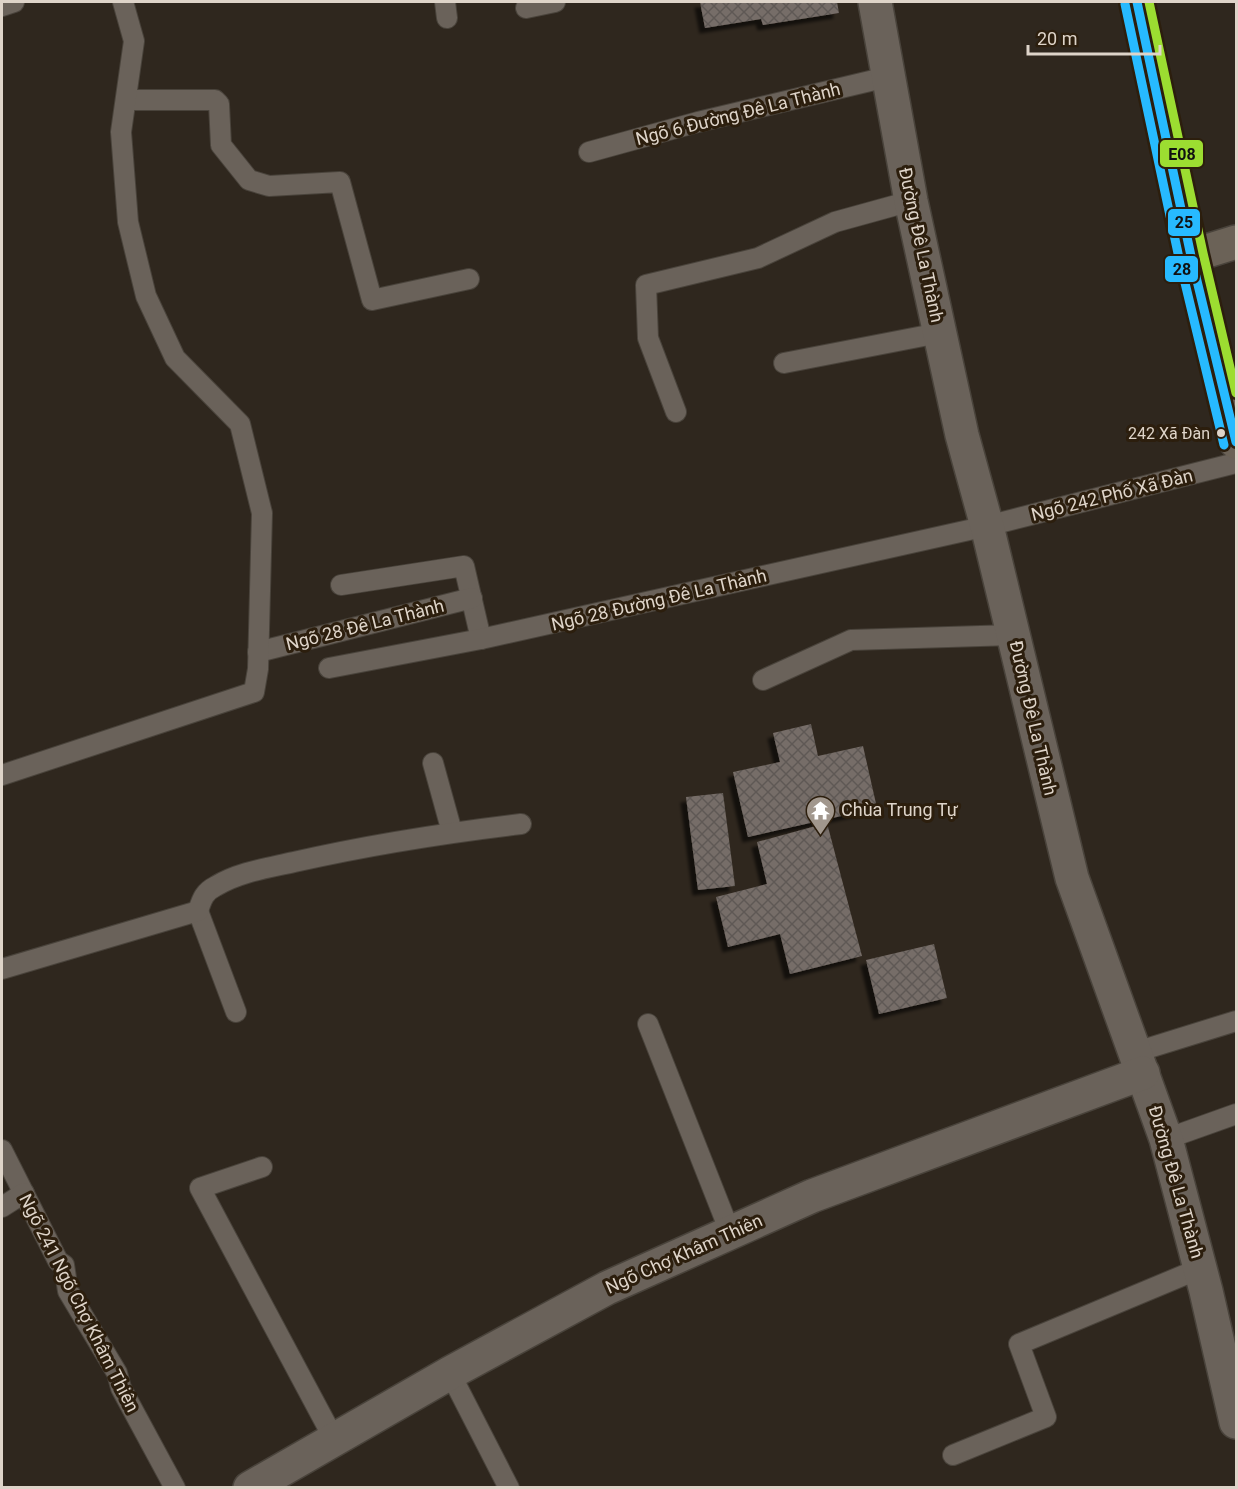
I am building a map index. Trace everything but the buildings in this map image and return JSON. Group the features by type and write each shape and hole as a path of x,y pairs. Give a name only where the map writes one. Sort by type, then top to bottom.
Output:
{"main road":[{"path":"1137,2 1191,256 1236,442"},
{"path":"1191,256 1236,242"}],"street":[{"name":"Đường Đê La Thành","path":"875,2 910,201 939,333 962,435 987,526 1072,878 1166,1139 1201,1268 1236,1422"},
{"name":"Ngõ Chợ Khâm Thiên","path":"250,1488 450,1373 607,1288 812,1196 1139,1062"}],"lane":[{"path":"2,6 14,2"},
{"path":"2,775 254,692 258,652 262,513 240,424 175,357 146,296 128,222 121,132 128,100 134,41 123,2"},
{"path":"526,8 555,2"},
{"name":"Ngõ 6 Đường Đê La Thành","path":"589,152 698,122 887,77"},
{"path":"128,100 215,100 219,104 222,148 249,180 269,186 340,182 372,300 469,279"},
{"path":"675,412 648,338 646,285 758,258 835,222 910,201"},
{"path":"784,363 939,333"},
{"name":"Ngõ 242 Phố Xã Đàn","path":"987,526 1236,463"},
{"name":"Ngõ 28 Đường Đê La Thành","path":"329,668 481,639 987,526"},
{"name":"Ngõ 28 Đê La Thành","path":"341,585 464,566 481,639"},
{"name":"Ngõ 28 Đê La Thành","path":"258,652 472,597"},
{"path":"763,680 851,640 1013,635"},
{"path":"433,763 452,832"},
{"path":"236,1012 198,911 203,895 213,887 243,874 318,857 452,832 521,824"},
{"path":"2,969 198,911"},
{"path":"1139,1062 1236,1022"},
{"path":"648,1024 730,1232"},
{"path":"1166,1139 1236,1114"},
{"name":"Ngõ 241 Ngõ Chợ Khâm Thiên","path":"2,1150 58,1261 64,1265 68,1291 117,1373 121,1388 175,1488"},
{"path":"262,1167 200,1188 334,1439"},
{"path":"2,1207 24,1194"},
{"path":"953,1455 1046,1417 1019,1344 1201,1268"},
{"path":"450,1373 509,1488"}],"transit line":[{"name":"25","path":"1137,2 1191,256 1236,442"},
{"name":"E08","path":"1149,2 1203,253 1236,393"},
{"name":"28","path":"1125,4 1179,258 1224,445"}],"place":[{"name":"242 Xã Đàn","path":"1221,433"},
{"name":"Chùa Trung Tự","path":"820,836"}]}
